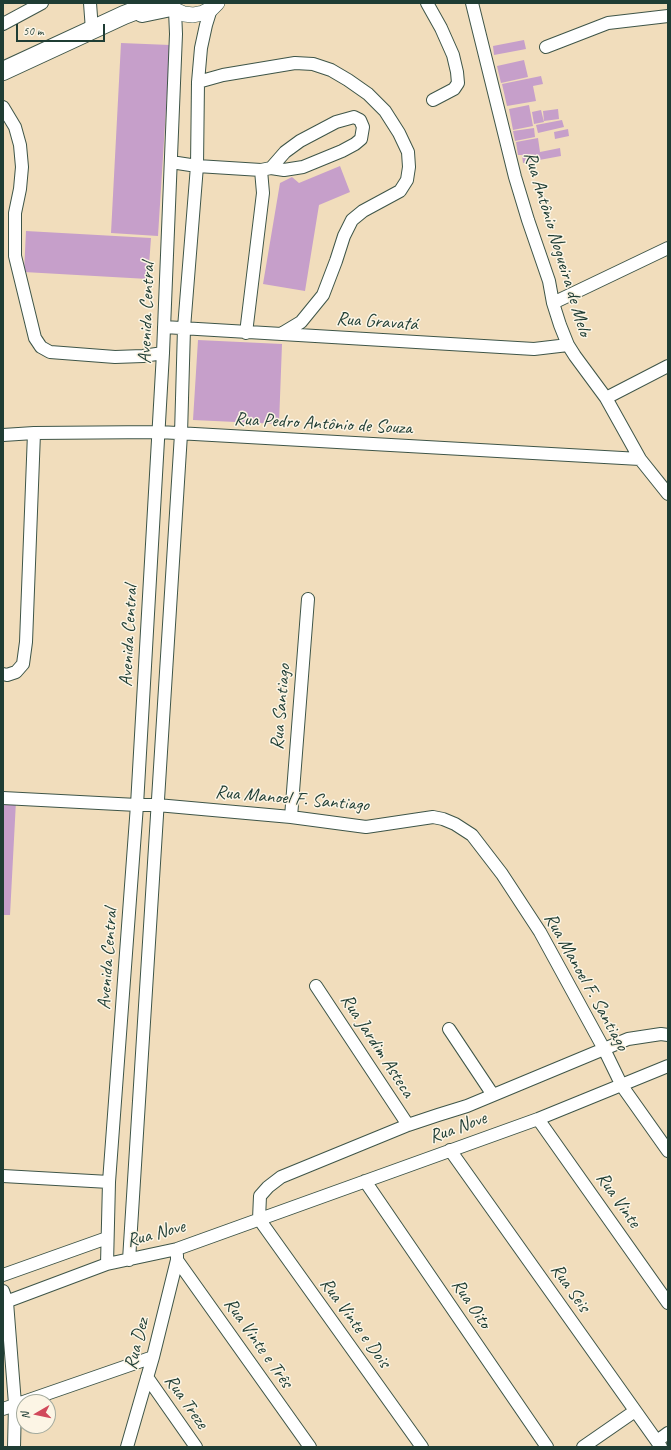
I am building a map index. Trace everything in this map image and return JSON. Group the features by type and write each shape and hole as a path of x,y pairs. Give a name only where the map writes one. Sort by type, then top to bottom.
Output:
{"highway":[{"path":"3,71 92,30 130,9 167,6"}],"main road":[{"path":"167,6 184,14 193,15 202,14 214,6"}],"street":[{"path":"3,24 42,3"},
{"path":"90,3 92,30"},
{"path":"426,3 441,28 453,55 458,83 454,88 433,100"},
{"name":"Rua Antônio Nogueira de Melo","path":"472,3 515,177 548,281 556,315 568,344 575,356 606,398 640,459 668,494"},
{"name":"Avenida Central","path":"107,1264 109,1182 137,805 164,353 176,34 167,6"},
{"name":"Avenida Central","path":"129,1260 181,434 184,328 197,166 198,82 201,48 206,24 214,6"},
{"path":"546,47 608,24 668,16"},
{"path":"198,82 223,75 295,63 313,64 331,70 368,94 385,111 399,133 408,152 409,166 407,180 404,186 400,191 363,211 352,220 344,236 323,295 301,322 281,334"},
{"path":"3,106 15,127 20,144 22,167 20,189 15,213 15,256 35,338 41,347 50,352 114,357 143,356 164,353"},
{"path":"171,162 197,166 266,169 284,170 303,167 355,144 361,139 363,127 360,120 354,117 336,122 300,141 266,169 246,333"},
{"path":"553,303 668,248"},
{"name":"Rua Gravatá","path":"164,327 534,349 568,344"},
{"path":"606,398 668,366"},
{"name":"Rua Pedro Antônio de Souza","path":"3,435 34,433 159,432 640,459"},
{"path":"3,674 7,675 16,672 23,664 26,642 34,433"},
{"name":"Rua Santiago","path":"291,817 308,599"},
{"name":"Rua Manoel F. Santiago","path":"3,798 157,805 291,817 366,827 433,817 455,824 472,835 502,874 540,932 604,1049 622,1086 668,1151"},
{"name":"Rua Jardim Asteca","path":"316,986 408,1125"},
{"path":"449,1029 493,1096"},
{"name":"Rua Nove","path":"259,1219 260,1196 268,1187 281,1177 408,1125 493,1096 628,1039 661,1034 668,1035"},
{"name":"Rua Nove","path":"4,1298 107,1264 177,1254 259,1219 538,1119 668,1066"},
{"name":"Rua Vinte","path":"538,1119 668,1303"},
{"name":"Rua Seis","path":"450,1150 659,1444"},
{"path":"3,1176 109,1182"},
{"name":"Rua Oito","path":"365,1181 547,1447"},
{"name":"Rua Vinte e Dois","path":"259,1219 422,1447"},
{"path":"3,1275 107,1238"},
{"name":"Rua Dez","path":"128,1447 148,1377 177,1254"},
{"name":"Rua Vinte e Três","path":"177,1254 310,1447"},
{"path":"4,1298 15,1404 14,1447"},
{"path":"3,1409 153,1357"},
{"name":"Rua Treze","path":"148,1377 196,1447"},
{"path":"583,1447 635,1411"},
{"path":"659,1444 668,1433"}],"building":[{"path":"524,40 526,49 494,55 493,46"},
{"path":"121,43 170,45 158,236 111,233"},
{"path":"524,60 528,77 501,83 497,66"},
{"path":"541,76 543,84 533,86 536,101 507,106 502,84"},
{"path":"529,105 533,126 513,130 509,109"},
{"path":"558,109 559,119 544,121 543,111"},
{"path":"541,110 544,122 534,124 532,112"},
{"path":"562,120 564,127 538,133 536,125"},
{"path":"534,128 535,137 515,141 513,131"},
{"path":"568,129 569,136 555,139 554,132"},
{"path":"538,138 540,152 560,148 561,156 523,163 522,155 518,155 516,142"},
{"path":"340,166 350,192 319,205 305,291 263,284 280,183 292,177 299,183"},
{"path":"26,231 151,238 148,279 24,272"},
{"path":"198,340 282,344 279,424 193,420"},
{"path":"3,800 16,801 10,915 3,915"}]}
